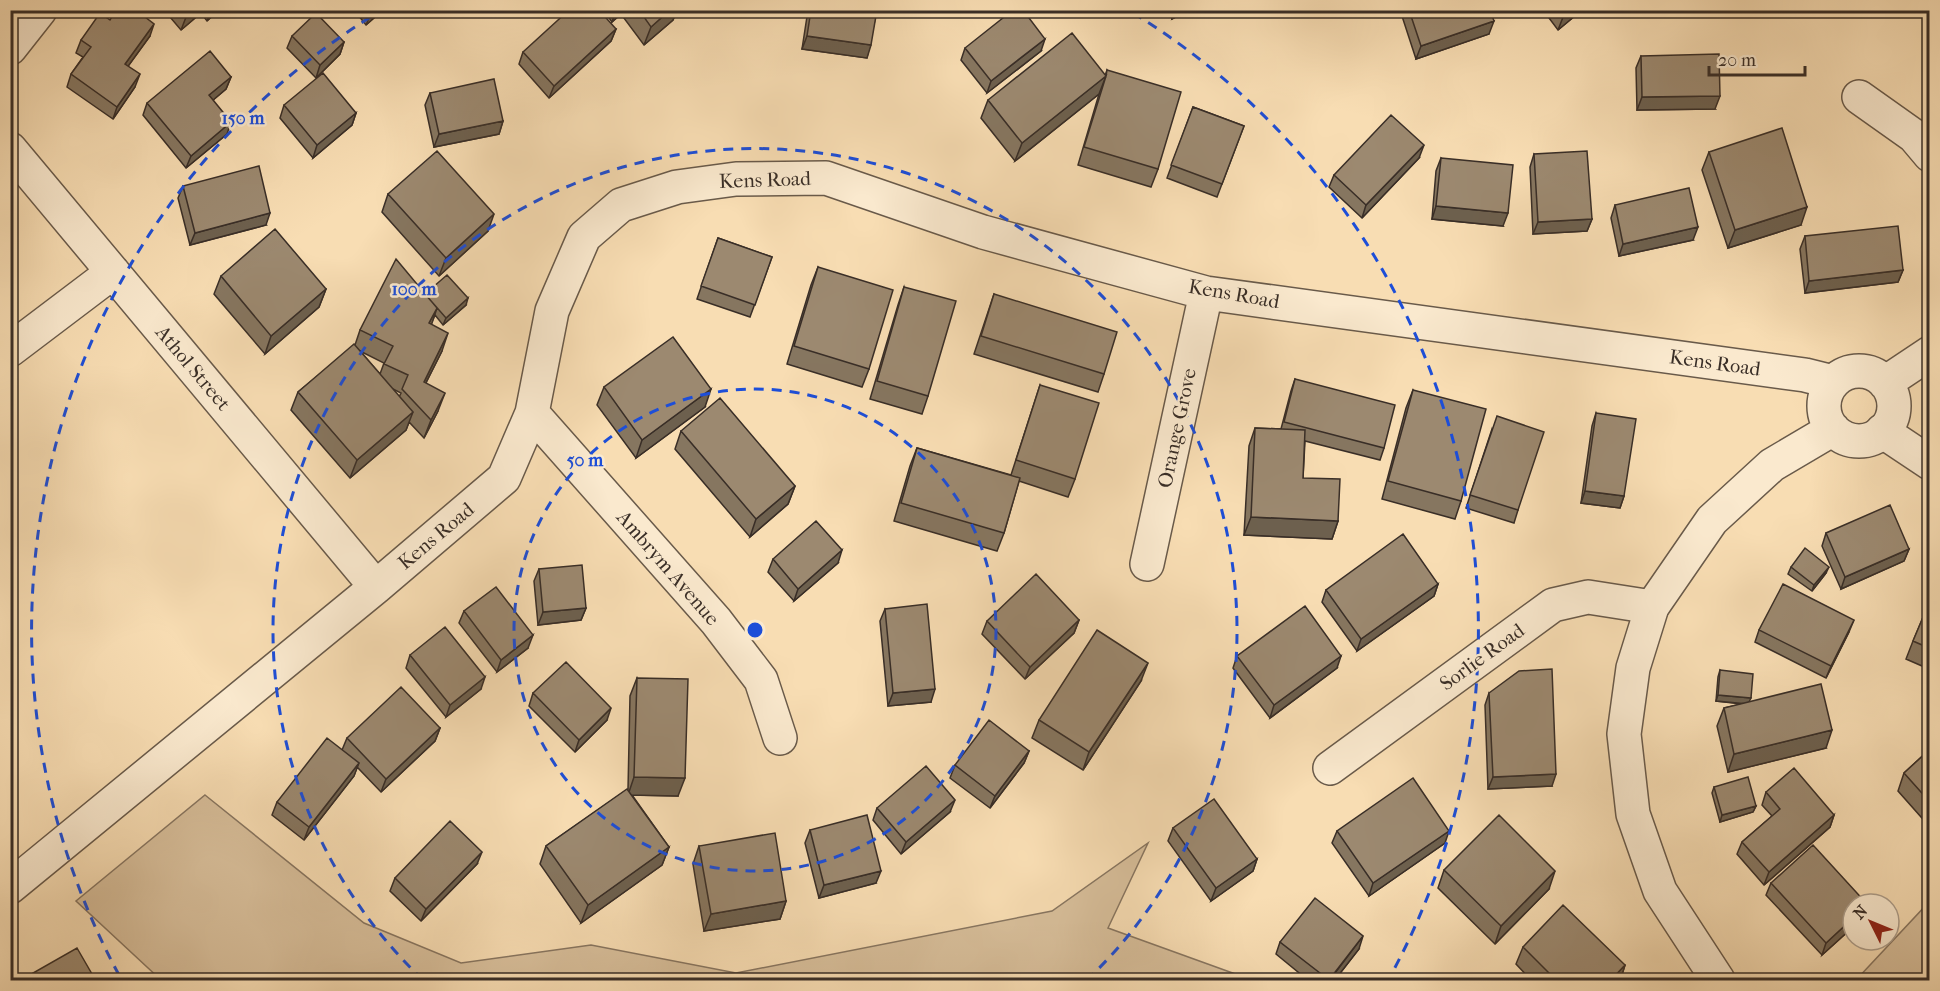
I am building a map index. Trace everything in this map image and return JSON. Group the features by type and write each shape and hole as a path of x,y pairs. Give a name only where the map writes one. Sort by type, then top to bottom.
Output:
{"street":[{"path":"10,48 39,10"},
{"path":"1859,97 1914,136 1929,155"},
{"name":"Athol Street","path":"10,149 376,586"},
{"name":"Kens Road","path":"10,887 504,478 532,413 552,311 584,237 621,205 677,186 736,179 826,178 983,232 1206,293 1782,372 1833,382"},
{"path":"10,350 113,272"},
{"name":"Orange Grove","path":"1147,564 1206,293"},
{"path":"1885,383 1929,353"},
{"path":"1863,371 1871,373 1885,383 1892,394 1893,414 1882,431 1874,437 1860,441 1845,438 1833,429 1825,414 1824,406 1825,397 1833,382 1847,373 1863,371"},
{"name":"Ambrym Avenue","path":"532,413 723,630 761,680 780,738"},
{"path":"1718,981 1660,891 1633,814 1624,734 1633,668 1652,607 1712,520 1773,465 1833,429"},
{"path":"1882,431 1929,463"},
{"name":"Sorlie Road","path":"1330,768 1552,605 1588,597 1652,607"}],"shaded area":[{"path":"205,795 364,923 461,963 591,945 736,973 1052,911 1148,843 1108,928 1252,980 161,980 76,901"},
{"path":"1929,902 1929,980 1856,980 1882,952 1901,952 1901,932"}],"building":[{"path":"116,10 136,10 154,24 125,64 140,74 117,107 71,74 91,47 81,40 100,13 110,20"},
{"path":"569,10 599,10 616,29 554,86 523,52"},
{"path":"639,10 670,10 651,27"},
{"path":"811,10 877,10 871,45 807,36"},
{"path":"1013,10 1023,10 1045,39 991,81 965,48"},
{"path":"1409,10 1490,10 1494,21 1421,46"},
{"path":"316,13 344,42 320,65 292,36"},
{"path":"1072,33 1106,76 1022,143 988,100"},
{"path":"210,51 231,77 209,95 231,122 191,156 147,103"},
{"path":"1719,54 1720,96 1642,97 1641,56"},
{"path":"1107,70 1181,92 1158,169 1084,147"},
{"path":"323,73 356,113 317,145 284,105"},
{"path":"494,79 503,121 439,134 430,93"},
{"path":"1193,107 1244,126 1222,184 1171,165"},
{"path":"1391,115 1424,145 1366,205 1334,175"},
{"path":"1782,128 1807,207 1735,230 1709,152"},
{"path":"437,151 494,214 446,258 388,194"},
{"path":"1587,151 1592,219 1538,222 1534,154"},
{"path":"1441,158 1513,165 1508,213 1436,206"},
{"path":"259,166 270,213 195,233 183,186"},
{"path":"1689,188 1698,227 1623,244 1615,205"},
{"path":"1898,226 1903,270 1809,281 1805,236"},
{"path":"275,229 326,289 271,336 221,276"},
{"path":"718,238 772,257 755,305 701,286"},
{"path":"396,259 437,308 429,323 448,333 424,382 445,393 431,420 402,389 408,375 384,364 393,346 360,330"},
{"path":"818,267 893,290 869,369 794,346"},
{"path":"447,275 468,298 446,318 425,294"},
{"path":"904,287 956,301 928,396 877,381"},
{"path":"994,294 1117,332 1104,374 981,336"},
{"path":"673,337 711,389 642,440 604,387"},
{"path":"354,344 413,412 357,460 298,392"},
{"path":"1295,379 1395,405 1384,448 1284,422"},
{"path":"1040,385 1099,403 1075,479 1016,460"},
{"path":"1413,390 1486,409 1461,501 1388,481"},
{"path":"720,398 795,486 756,519 681,431"},
{"path":"1596,413 1636,419 1624,496 1585,491"},
{"path":"1497,416 1544,432 1518,510 1470,495"},
{"path":"1255,428 1305,430 1303,478 1340,479 1338,521 1251,517"},
{"path":"917,448 1020,478 1004,533 901,503"},
{"path":"1890,505 1909,549 1845,577 1826,533"},
{"path":"816,521 842,550 798,589 773,559"},
{"path":"1403,534 1438,584 1361,639 1326,590"},
{"path":"1805,548 1829,567 1814,585 1791,567"},
{"path":"582,565 586,608 543,612 539,569"},
{"path":"1036,574 1079,620 1030,667 987,621"},
{"path":"1783,584 1854,620 1831,666 1759,630"},
{"path":"496,587 533,635 501,660 464,611"},
{"path":"1929,603 1929,648 1913,641"},
{"path":"927,604 935,689 893,693 885,609"},
{"path":"1305,606 1341,656 1274,705 1237,656"},
{"path":"445,627 485,677 450,705 410,655"},
{"path":"1097,630 1148,663 1089,752 1039,720"},
{"path":"566,662 611,708 579,740 533,693"},
{"path":"1552,669 1556,774 1493,777 1489,693 1519,671"},
{"path":"1720,670 1753,674 1751,698 1718,695"},
{"path":"637,678 688,679 685,778 634,777"},
{"path":"1821,684 1832,730 1734,754 1724,708"},
{"path":"401,687 440,728 386,779 347,738"},
{"path":"989,720 1029,751 995,796 955,765"},
{"path":"327,738 359,763 309,827 277,802"},
{"path":"1929,750 1929,801 1904,773"},
{"path":"926,766 955,800 906,842 877,808"},
{"path":"1794,768 1834,815 1769,872 1742,842 1780,809 1766,792"},
{"path":"1748,777 1756,806 1722,815 1714,787"},
{"path":"1413,778 1449,831 1373,883 1337,831"},
{"path":"627,789 669,847 588,905 546,846"},
{"path":"1214,799 1257,859 1216,888 1173,828"},
{"path":"867,815 881,871 824,885 810,830"},
{"path":"1499,815 1555,871 1501,926 1444,870"},
{"path":"450,821 482,852 426,909 395,878"},
{"path":"775,833 786,901 711,914 699,846"},
{"path":"1813,845 1856,892 1841,892 1841,929 1826,943 1771,883"},
{"path":"1315,898 1363,936 1329,980 1280,942"},
{"path":"1563,905 1625,965 1610,981 1557,981 1523,947"},
{"path":"77,948 96,981 19,981"}]}
